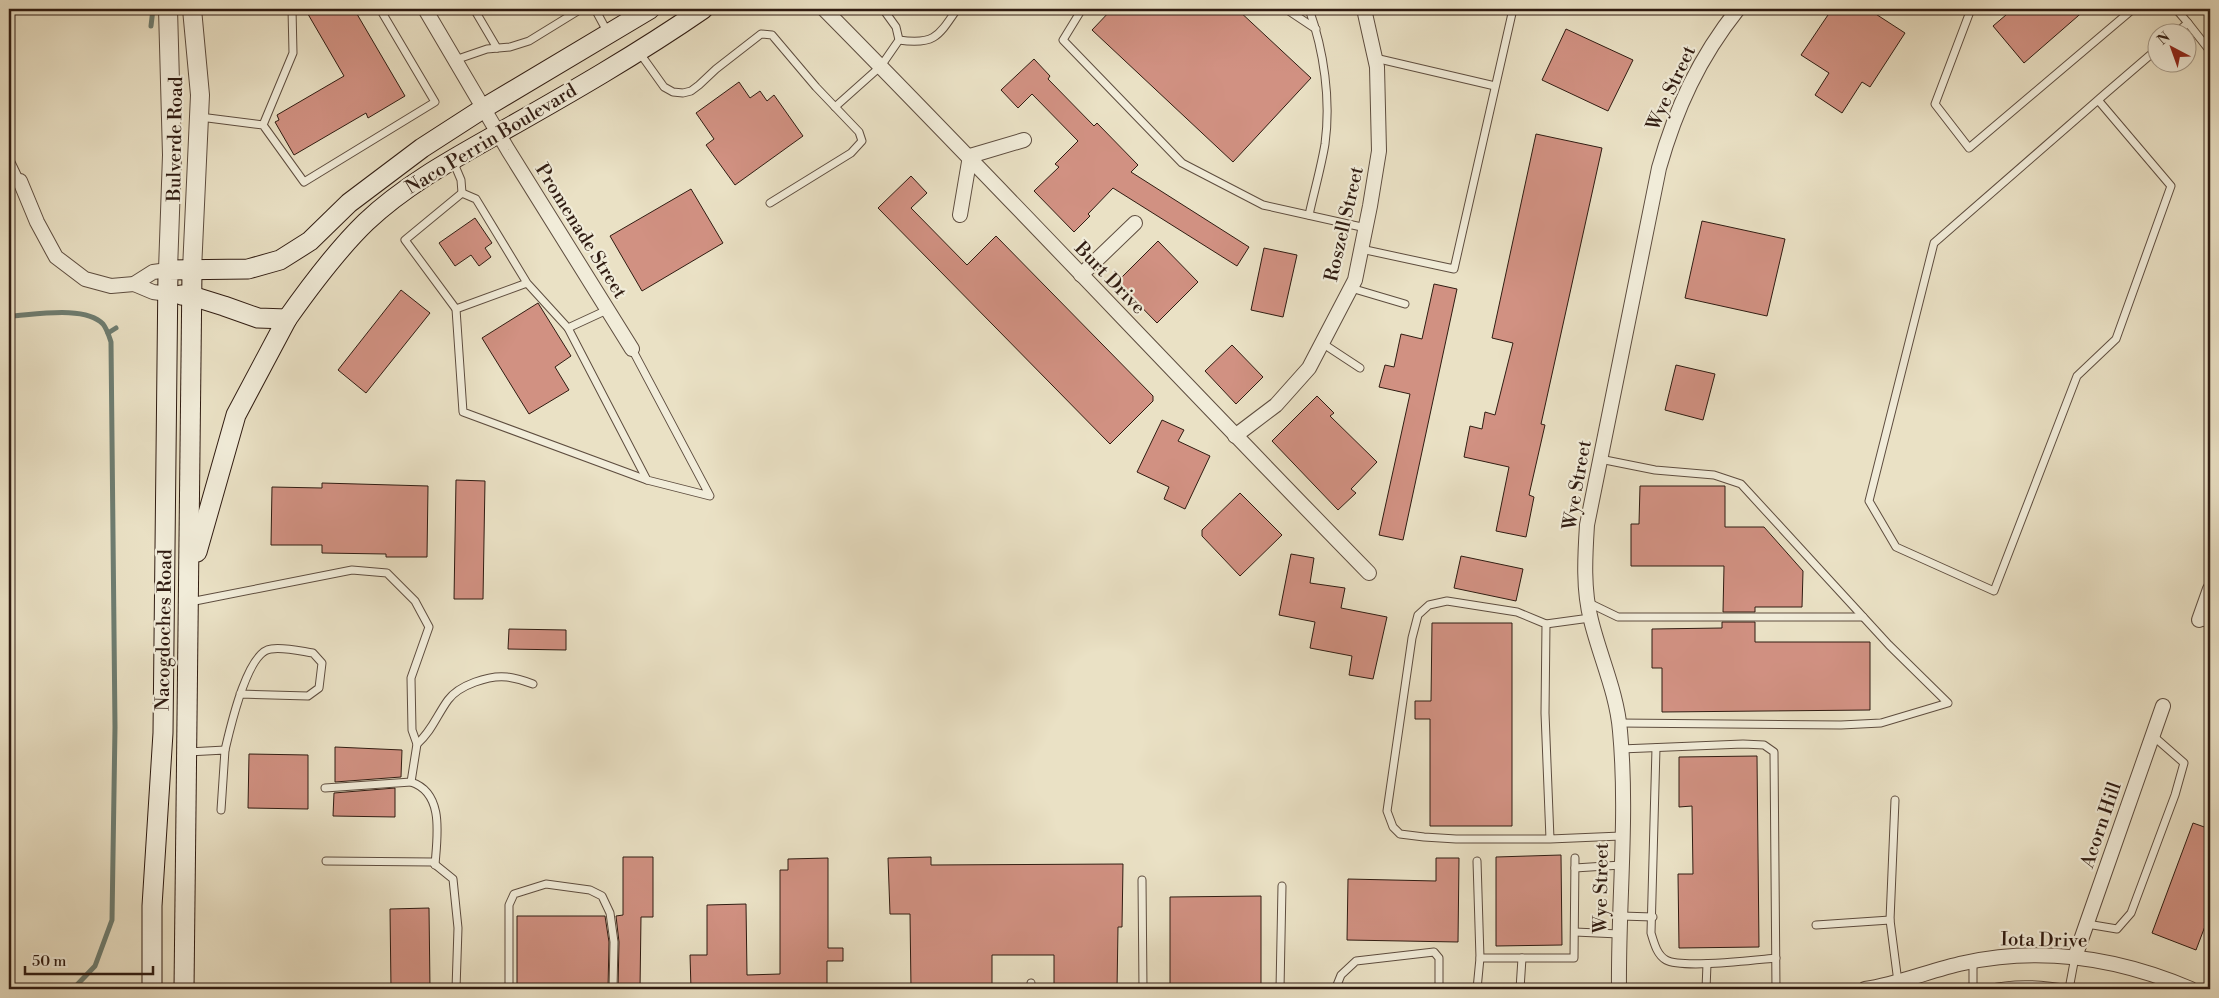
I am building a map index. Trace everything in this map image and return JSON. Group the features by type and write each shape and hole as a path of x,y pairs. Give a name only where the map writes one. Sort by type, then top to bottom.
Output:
{"main road":[{"name":"Naco Perrin Boulevard","path":"168,270 248,269 280,260 310,241 349,203 381,177 484,108 650,9"},
{"name":"Naco Perrin Boulevard","path":"190,574 236,415 287,318 310,285 366,221 410,187 452,159 639,51 703,9"},
{"name":"Nacogdoches Road","path":"152,989 152,906 163,733 168,270"},
{"name":"Nacogdoches Road","path":"184,989 190,602 192,270"},
{"path":"168,294 192,296 258,318 287,318"}],"street":[{"name":"Bulverde Road","path":"168,9 172,155 168,270"},
{"name":"Bulverde Road","path":"192,9 199,85 192,270"},
{"path":"425,9 498,133"},
{"name":"Burt Drive","path":"824,9 970,156 1235,436 1369,573"},
{"name":"Roszell Street","path":"1235,436 1276,405 1308,368 1355,280 1379,151 1379,110 1375,58 1364,9"},
{"name":"Wye Street","path":"1619,989 1622,836 1621,749 1614,697 1590,618 1585,558 1587,526 1659,168 1669,130 1686,91 1711,44 1738,9"},
{"name":"Promenade Street","path":"498,133 632,349"},
{"path":"960,215 970,156 1024,140"},
{"path":"20,181 36,222 56,257 85,279 111,286 134,284 153,272 168,270"},
{"path":"1081,275 1135,223"},
{"path":"134,284 153,292 168,294"},
{"path":"2205,622 2210,589"},
{"name":"Acorn Hill","path":"2075,956 2163,706"},
{"name":"Iota Drive","path":"1865,989 1898,982 1973,961 2026,955 2075,956 2098,960 2153,974 2191,989"}],"lane":[{"path":"263,125 293,53 292,9"},
{"path":"199,117 263,125 304,182 435,102 380,9"},
{"path":"474,9 498,48"},
{"path":"455,60 487,49 510,47 529,40 581,9"},
{"path":"595,9 609,35"},
{"path":"835,107 881,66 899,40 896,27 883,9"},
{"path":"899,40 918,42 932,40 957,9"},
{"path":"1082,9 1062,40 1182,163 1263,206 1366,228"},
{"path":"1286,9 1316,30"},
{"path":"1309,9 1316,30 1328,96 1325,144 1309,216"},
{"path":"1361,250 1454,269 1513,9"},
{"path":"1971,9 1935,104 1969,148 2132,9"},
{"path":"2176,9 2187,22"},
{"path":"2196,33 2210,51"},
{"path":"639,51 664,87 673,92 683,93 699,85 716,68 761,34 772,35 859,132 862,141 851,153 770,204"},
{"path":"1375,58 1495,86"},
{"path":"2098,100 2171,186 2116,339 2077,376 1994,591 1896,547 1869,501 1934,243 2098,100 2146,59"},
{"path":"9,158 20,181"},
{"path":"452,159 461,180 462,194"},
{"path":"462,194 476,199 527,282 568,328 647,480"},
{"path":"462,194 405,240 456,309 463,412 647,480 710,496 632,349"},
{"path":"456,309 527,282"},
{"path":"1351,288 1405,304"},
{"path":"568,328 607,310"},
{"path":"1322,343 1360,368"},
{"path":"1600,459 1655,470 1714,474 1741,484 1863,617 1948,704 1881,722 1841,725 1619,723"},
{"path":"190,602 352,570 387,574 415,601 429,627 411,678 412,730 417,744 410,782"},
{"path":"1590,618 1546,624 1517,612 1447,601 1429,605 1418,615 1412,638 1387,811 1393,827 1400,834 1456,839 1550,839 1622,836"},
{"path":"1589,603 1618,617 1863,617"},
{"path":"1546,624 1545,713 1550,839"},
{"path":"222,810 225,750 240,694 258,655 270,649 313,653 322,663 319,688 308,696 240,694"},
{"path":"417,744 428,733 448,699 459,690 496,677 513,678 533,684"},
{"path":"2086,924 2117,929 2131,913 2175,794 2184,763 2152,735"},
{"path":"1621,749 1757,744 1764,745 1774,752 1776,989"},
{"path":"1656,748 1652,934 1660,955 1667,961 1707,964 1776,958"},
{"path":"188,752 225,750"},
{"path":"325,788 410,782 424,792 435,808 435,865"},
{"path":"1895,800 1890,920 1898,982"},
{"path":"1480,958 1574,958 1575,858"},
{"path":"326,861 432,862 453,879 458,928 456,989"},
{"path":"1476,989 1480,958 1477,861"},
{"path":"1575,868 1621,865"},
{"path":"1142,880 1143,989"},
{"path":"509,989 509,905 514,894 546,884 590,890 602,896 610,913 614,942 613,989"},
{"path":"1280,989 1282,886"},
{"path":"1620,916 1653,917"},
{"path":"1816,925 1890,920"},
{"path":"1575,932 1619,934"},
{"path":"1338,989 1337,985 1341,975 1356,961 1434,952 1439,958 1439,989"},
{"path":"1988,989 2006,984 2049,985 2069,989 2075,956"},
{"path":"1520,989 1522,958"},
{"path":"1973,961 1973,989"},
{"path":"1706,989 1707,964"}],"building":[{"path":"305,9 354,9 405,96 368,118 366,113 294,155 275,122 279,120 277,115 344,76"},
{"path":"1112,9 1237,9 1311,78 1233,162 1092,30"},
{"path":"1832,9 1868,9 1905,33 1870,87 1862,82 1842,113 1815,95 1829,73 1801,55"},
{"path":"2013,9 2086,9 2024,63 1993,26"},
{"path":"1566,29 1633,60 1608,111 1542,80"},
{"path":"1034,59 1050,76 1048,79 1094,126 1097,123 1138,165 1131,172 1249,247 1237,266 1113,188 1074,232 1034,191 1059,167 1055,164 1078,141 1032,94 1018,108 1001,90"},
{"path":"739,82 750,98 760,91 767,101 774,95 803,136 735,185 706,145 714,139 696,113"},
{"path":"1536,134 1602,148 1541,424 1545,425 1529,495 1534,497 1526,537 1496,531 1509,467 1464,457 1470,426 1482,429 1485,412 1495,415 1513,343 1492,338"},
{"path":"911,176 927,193 911,208 967,265 996,236 1153,396 1153,401 1110,444 878,208"},
{"path":"691,189 723,243 642,291 610,236"},
{"path":"475,218 492,243 485,248 491,257 479,266 471,255 455,266 439,243"},
{"path":"1702,221 1785,239 1767,316 1685,298"},
{"path":"1158,241 1198,282 1157,323 1117,282"},
{"path":"1264,248 1297,255 1283,317 1251,310"},
{"path":"1434,284 1457,289 1403,540 1379,535 1410,394 1379,387 1385,365 1394,367 1401,334 1422,339"},
{"path":"401,290 430,313 366,393 338,370"},
{"path":"538,303 571,356 555,367 569,390 529,414 482,338"},
{"path":"1232,345 1263,377 1236,404 1205,371"},
{"path":"1676,365 1715,374 1703,420 1665,410"},
{"path":"1317,396 1334,413 1330,416 1377,462 1351,489 1356,493 1338,510 1272,441"},
{"path":"1162,420 1184,430 1178,441 1210,456 1185,509 1164,499 1169,487 1137,472"},
{"path":"456,480 485,481 483,599 454,599"},
{"path":"322,483 428,486 427,557 386,557 386,554 322,553 322,545 271,545 272,487 322,488"},
{"path":"1640,486 1725,486 1725,527 1764,527 1803,571 1802,607 1755,607 1755,612 1723,612 1724,566 1631,566 1631,524 1639,524"},
{"path":"1240,493 1282,535 1240,576 1202,536 1202,530"},
{"path":"1291,554 1314,558 1310,583 1345,588 1341,608 1387,617 1373,679 1349,675 1352,656 1310,648 1315,622 1279,615"},
{"path":"1461,556 1523,569 1516,601 1454,588"},
{"path":"1722,622 1755,622 1755,642 1870,642 1870,710 1662,712 1662,668 1652,668 1652,629 1722,628"},
{"path":"1432,623 1512,623 1512,826 1430,826 1430,719 1415,719 1415,701 1431,701"},
{"path":"509,629 566,630 566,650 508,649"},
{"path":"335,747 402,750 401,777 335,782"},
{"path":"249,754 308,755 308,809 248,808"},
{"path":"1757,756 1759,947 1679,948 1678,874 1693,874 1692,806 1679,807 1679,757"},
{"path":"395,788 395,817 333,816 334,793"},
{"path":"2193,823 2210,829 2210,913 2196,950 2152,933"},
{"path":"1561,855 1562,945 1496,946 1496,857"},
{"path":"623,857 653,857 653,917 641,917 640,989 618,989 619,942 616,916 623,915"},
{"path":"931,857 931,865 1123,864 1122,927 1118,927 1117,989 1054,989 1054,955 992,955 992,989 911,989 910,914 890,914 888,858"},
{"path":"828,858 828,948 843,948 843,961 827,961 827,989 691,989 690,955 707,955 707,905 746,904 747,975 780,974 780,870 788,870 788,859"},
{"path":"1436,858 1459,858 1458,942 1347,940 1348,879 1436,881"},
{"path":"1261,896 1261,989 1170,989 1170,897"},
{"path":"429,908 430,989 391,989 390,909"},
{"path":"517,916 605,916 609,942 608,989 517,989"}],"waterway":[{"path":"151,26 153,9"},
{"path":"9,316 58,312 84,315 95,318 103,324 111,342 115,727 112,920 95,966 73,989"},
{"path":"108,333 116,328"}]}
